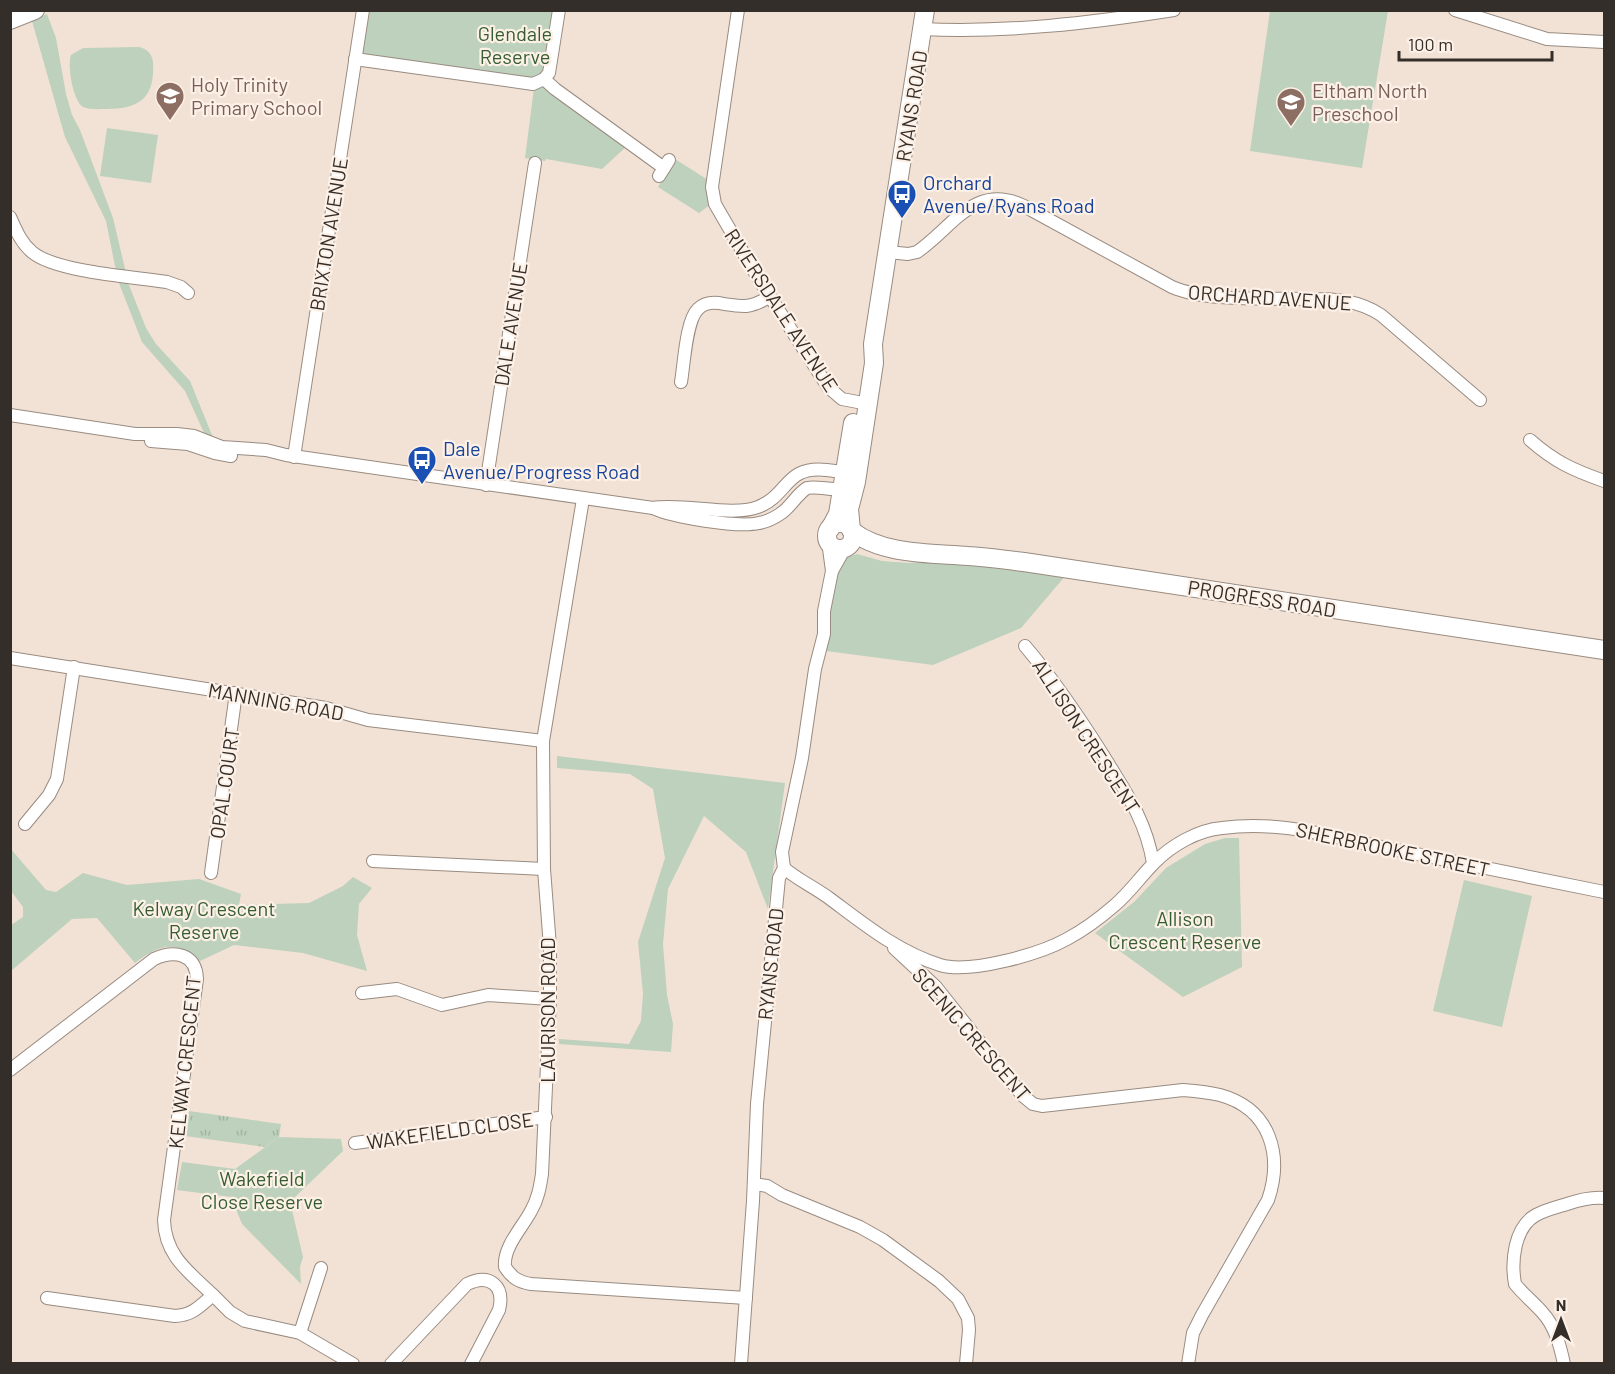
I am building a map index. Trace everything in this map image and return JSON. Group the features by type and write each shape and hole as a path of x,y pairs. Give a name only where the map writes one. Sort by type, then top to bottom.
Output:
{"street":[{"path":"10,20 35,10"},
{"name":"BRIXTON AVENUE","path":"290,456 363,10"},
{"path":"355,59 533,84 544,79 550,69 559,10"},
{"name":"RIVERSDALE AVENUE","path":"738,10 714,175 713,196 769,297 831,390 842,399 862,403"},
{"name":"RYANS ROAD","path":"741,1364 753,1201 757,1104 778,878 784,868 782,852 802,758 815,669 822,640 824,611 832,571 842,538 838,514 848,482 862,403 874,363 873,344 925,10"},
{"path":"922,29 1000,30 1046,27 1174,10"},
{"path":"1455,10 1540,37 1605,42"},
{"path":"544,79 664,168"},
{"name":"DALE AVENUE","path":"486,485 535,163"},
{"name":"ORCHARD AVENUE","path":"888,252 908,254 917,252 975,204 991,199 1008,200 1024,206 1172,287 1188,293 1336,300 1366,306 1381,315 1480,400"},
{"path":"10,217 25,246 45,261 65,267 167,282 189,293"},
{"path":"681,382 691,320 698,308 716,303 749,307 769,297"},
{"path":"10,415 135,434 199,437 227,448 266,450 290,456 653,508 674,506 751,509 768,502 791,478 805,470 821,469 848,482"},
{"path":"1529,440 1566,467 1605,481"},
{"path":"653,508 672,515 736,524 757,524 787,510 807,488 848,482"},
{"name":"LAURISON ROAD","path":"583,499 543,741 544,869 550,947 550,999 546,1117 539,1192 532,1209 506,1253 505,1267 513,1278 531,1284 746,1298"},
{"name":"RYANS ROAD","path":"832,571 842,538"},
{"name":"PROGRESS ROAD","path":"842,538 919,553 1013,561 1605,650"},
{"name":"ALLISON CRESCENT","path":"1025,646 1078,716 1135,806 1149,840 1153,863"},
{"name":"MANNING ROAD","path":"10,658 326,708 369,720 543,741"},
{"path":"25,824 49,795 57,779 74,667"},
{"name":"OPAL COURT","path":"211,873 236,693"},
{"name":"SHERBROOKE STREET","path":"1153,863 1182,843 1216,829 1281,827 1310,830 1377,846 1605,892"},
{"path":"373,861 544,869"},
{"path":"784,868 884,939 930,961 952,967 974,967 1053,946 1089,926 1133,888 1153,863"},
{"name":"SCENIC CRESCENT","path":"884,939 936,987 1014,1086 1033,1104 1042,1106 1149,1093 1202,1091 1222,1095 1236,1101 1268,1131 1275,1162 1274,1182 1268,1200 1202,1314 1193,1333 1188,1364"},
{"name":"KELWAY CRESCENT","path":"10,1070 154,959 174,954 185,957 193,963 197,979 164,1220 167,1242 179,1262 213,1295"},
{"path":"362,993 397,989 442,1005 488,995 550,999"},
{"name":"WAKEFIELD CLOSE","path":"355,1143 546,1117"},
{"path":"754,1184 767,1186 782,1195 860,1227 939,1281 958,1299 968,1318 966,1364"},
{"path":"753,1201 782,1195"},
{"path":"1564,1364 1559,1342 1544,1313 1515,1284 1516,1243 1521,1230 1534,1216 1580,1200 1605,1198"},
{"path":"300,1333 321,1268"},
{"path":"391,1364 467,1284 482,1280 497,1287 501,1294 500,1310 471,1364"},
{"path":"47,1298 175,1316 186,1315 196,1310 213,1295 230,1312 245,1321 300,1333 353,1364"}],"green space":[{"name":"Glendale Reserve","path":"367,11 555,11 547,66 538,79 366,56 362,50"},
{"path":"1270,11 1388,11 1362,168 1250,151"},
{"path":"47,14 56,38 72,115 80,130 113,218 126,273 116,271 106,221 65,137 32,21"},
{"path":"138,47 146,50 153,62 153,74 148,93 136,104 128,107 89,109 83,107 74,91 70,60 71,55 83,48"},
{"path":"534,88 548,88 628,145 602,169 546,159 545,161 525,158"},
{"path":"107,128 158,135 151,183 100,176"},
{"path":"675,159 708,180 711,204 699,213 658,187"},
{"path":"117,278 127,280 146,328 156,344 190,381 214,440 206,437 185,391 142,342"},
{"path":"857,554 882,561 909,563 935,561 1067,574 1021,628 933,665 826,651 829,611 836,579 845,558"},
{"path":"557,756 785,783 768,909 746,852 704,816 668,889 663,944 667,995 673,1024 671,1052 559,1044 559,1039 629,1044 641,1021 643,994 638,942 665,858 653,789 630,774 557,768"},
{"name":"Allison Crescent Reserve","path":"1225,838 1239,838 1242,967 1183,997 1095,933 1134,902 1166,868 1205,844"},
{"name":"Kelway Crescent Reserve","path":"10,848 46,890 56,892 83,873 127,885 199,879 241,894 239,905 309,903 343,886 353,877 372,888 359,904 357,935 367,971 303,953 234,945 200,961 183,950 167,947 152,952 135,963 97,918 72,919 11,971 11,925 23,917 23,907 11,891"},
{"path":"1464,880 1532,896 1502,1027 1433,1011"},
{"path":"189,1111 281,1124 279,1137 265,1147 185,1136"},
{"name":"Wakefield Close Reserve","path":"279,1137 341,1139 343,1151 295,1197 291,1206 303,1257 300,1267 301,1284 242,1224 231,1197 177,1190 182,1162 235,1169"}],"place":[{"name":"Holy Trinity Primary School","path":"170,122"},
{"name":"Eltham North Preschool","path":"1291,128"},
{"name":"Orchard Avenue/Ryans Road","path":"902,220"},
{"name":"Dale Avenue/Progress Road","path":"422,486"}]}
